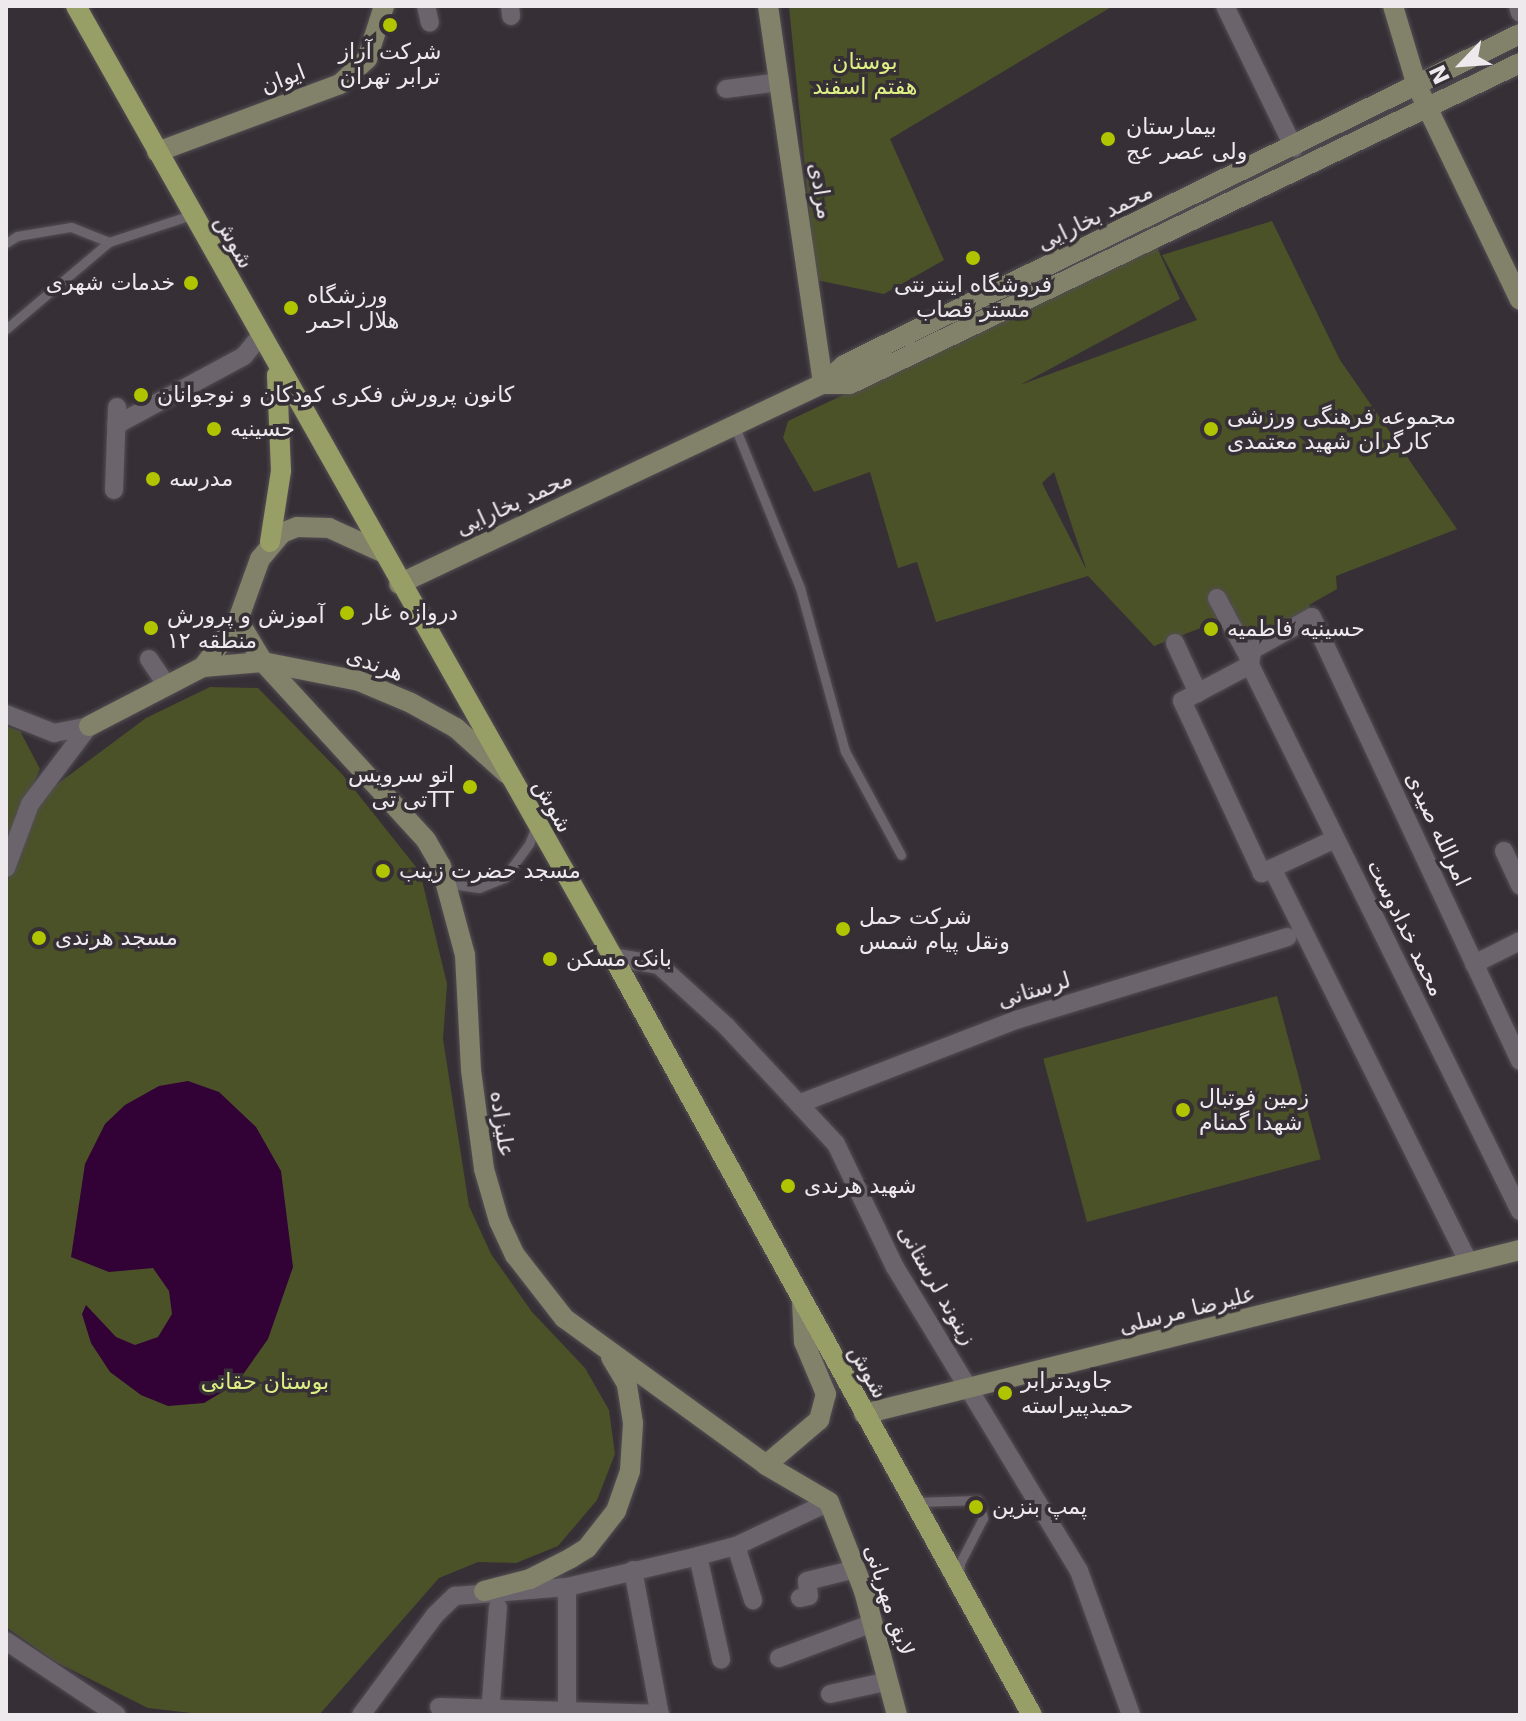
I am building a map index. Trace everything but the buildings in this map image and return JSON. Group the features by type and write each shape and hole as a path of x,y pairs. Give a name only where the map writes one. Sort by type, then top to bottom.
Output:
{"main road":[{"name":"شوش","path":"76,6 277,370 613,957 1032,1715"},
{"path":"270,542 281,471 277,370"}],"street":[{"name":"ایوان","path":"157,152 340,84 367,59 384,6"},
{"name":"مرادی","path":"768,6 823,384"},
{"path":"1225,6 1294,148"},
{"path":"1393,6 1417,86 1520,300"},
{"path":"1518,6 1520,13"},
{"name":"محمد بخارایی","path":"399,584 823,384 844,365 1243,173 1520,34"},
{"name":"محمد بخارایی","path":"823,384 850,384 1520,63"},
{"path":"726,89 780,82"},
{"path":"1243,173 1253,192"},
{"path":"114,490 116,416 244,356 260,336"},
{"path":"270,542 310,526 329,528 380,551"},
{"name":"هرندی","path":"203,667 238,620 270,542"},
{"name":"محمد خدادوست","path":"1217,598 1520,1211"},
{"name":"امرالله صیدی","path":"1250,661 1252,650 1312,617 1520,1061"},
{"name":"علیزاده","path":"238,620 263,662 434,853 462,931 471,1070 484,1169 499,1221 541,1293 607,1350 766,1465 829,1502"},
{"path":"1175,643 1190,697 1262,873 1335,839"},
{"path":"149,659 167,686"},
{"path":"1190,697 1250,661"},
{"name":"هرندی","path":"6,868 30,804 89,726 203,667 263,662 359,681 411,703 456,728 507,774"},
{"path":"6,714 54,733 89,726"},
{"path":"1504,851 1520,885"},
{"path":"1272,868 1468,1261"},
{"name":"لرستانی","path":"801,1103 1016,1020 1288,937"},
{"path":"1474,964 1520,941"},
{"name":"زینوند لرستانی","path":"613,957 659,965 801,1103 836,1144 895,1267 1079,1571 1131,1715"},
{"name":"علیرضا مرسلی","path":"864,1414 1520,1250"},
{"path":"766,1465 819,1420 826,1394 804,1342 802,1301"},
{"path":"361,1715 445,1604 455,1596 530,1579 571,1558 587,1548 616,1511 630,1471 633,1423 627,1384 607,1350"},
{"path":"484,1591 567,1587 698,1556 736,1546 829,1502"},
{"name":"لایق مهربانی","path":"829,1502 856,1569 897,1715"},
{"path":"736,1546 753,1600"},
{"path":"698,1556 721,1659"},
{"path":"800,1598 809,1596 807,1581 856,1569"},
{"path":"439,1707 490,1712 660,1715 633,1570"},
{"path":"567,1587 568,1713"},
{"path":"490,1712 498,1607"},
{"path":"779,1658 873,1623"},
{"path":"6,1641 117,1715"},
{"path":"830,1694 889,1681"}],"lane":[{"path":"6,329 109,242 191,215"},
{"path":"6,243 17,236 71,227 109,242"},
{"path":"735,427 800,588 845,751 901,855"},
{"path":"458,885 479,888 504,878 529,844 536,826"},
{"path":"914,1502 972,1498 983,1510 960,1563 963,1594"}],"green space":[{"name":"بوستان هفتم اسفند","path":"789,6 1113,6 890,139 944,260 884,294 816,280"},
{"name":"مجموعه فرهنگی ورزشی کارگران شهید معتمدی","path":"1272,221 1340,360 1457,529 1336,576 1337,589 1309,605 1311,610 1248,645 1237,614 1154,646 1088,576 936,622 917,562 898,568 870,472 814,492 783,438 788,421 1157,247 1180,299 1020,385 1197,320 1162,255","holes":["1054,472 1086,569 1042,483"]},
{"name":"بوستان حقانی","path":"210,687 258,688 342,774 420,872 447,984 443,1039 469,1206 491,1254 532,1312 585,1368 609,1410 615,1454 597,1500 558,1546 516,1563 478,1562 439,1578 319,1715 209,1715 148,1708 56,1662 6,1627 6,886 26,823 56,785 146,718"},
{"path":"6,726 20,731 40,769 6,847"},
{"name":"زمین فوتبال شهدا گمنام","path":"1277,996 1321,1159 1087,1222 1043,1059"}],"shaded area":[{"path":"188,1081 219,1092 256,1127 281,1171 293,1267 268,1339 237,1383 204,1403 168,1406 141,1395 110,1372 91,1343 82,1314 86,1305 116,1337 135,1345 158,1337 172,1314 169,1291 153,1268 109,1272 71,1257 85,1164 105,1124 125,1105 159,1086"}],"place":[{"name":"شرکت آراز ترابر تهران","path":"390,25"},
{"name":"بیمارستان ولی عصر عج","path":"1108,139"},
{"name":"فروشگاه اینترنتی مستر قصاب","path":"973,258"},
{"name":"خدمات شهری","path":"191,283"},
{"name":"ورزشگاه هلال احمر","path":"291,308"},
{"name":"کانون پرورش فکری کودکان و نوجوانان","path":"141,395"},
{"name":"حسینیه","path":"214,429"},
{"name":"مجموعه فرهنگی ورزشی کارگران شهید معتمدی","path":"1211,429"},
{"name":"مدرسه","path":"153,479"},
{"name":"دروازه غار","path":"347,613"},
{"name":"آموزش و پرورش منطقه ۱۲","path":"151,628"},
{"name":"حسینیه فاطمیه","path":"1211,629"},
{"name":"اتو سرویس تی تیTT","path":"470,787"},
{"name":"مسجد حضرت زینب","path":"383,871"},
{"name":"شرکت حمل ونقل پیام شمس","path":"843,929"},
{"name":"مسجد هرندی","path":"39,938"},
{"name":"بانک مسکن","path":"550,959"},
{"name":"زمین فوتبال شهدا گمنام","path":"1183,1110"},
{"name":"شهید هرندی","path":"788,1186"},
{"name":"جاویدترابر حمیدپیراسته","path":"1005,1393"},
{"name":"پمپ بنزین","path":"976,1507"}]}
